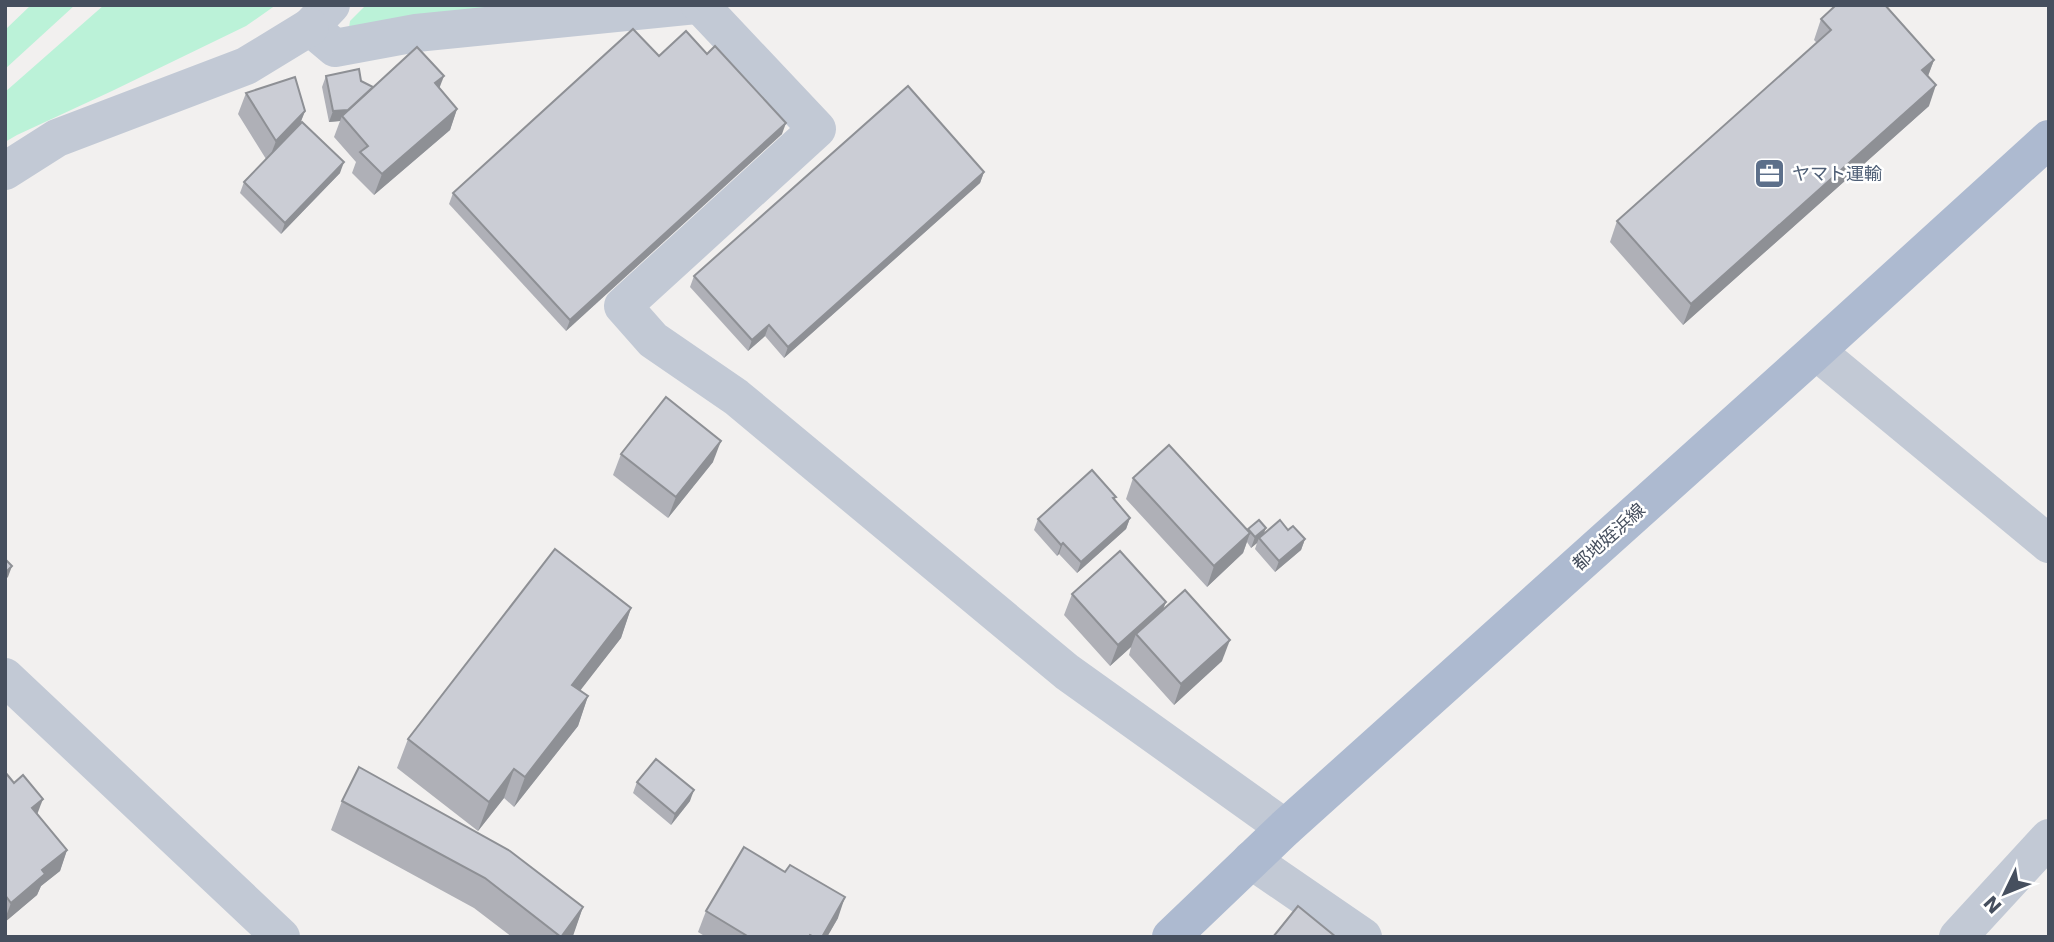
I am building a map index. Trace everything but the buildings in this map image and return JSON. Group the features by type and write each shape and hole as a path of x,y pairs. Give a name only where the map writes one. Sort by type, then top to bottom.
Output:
{"main road":[{"name":"都地姪浜線","path":"1171,937 1285,828 2049,139"}],"street":[{"path":"5,171 57,138 246,66 321,16 335,48 416,33 698,5 817,129 623,306 653,340 736,397 1066,672 1285,828"},
{"path":"1816,351 2049,544"},
{"path":"5,677 281,937"},
{"path":"1958,937 2049,838"},
{"path":"1251,860 1363,937"}],"green space":[{"path":"31,5 75,5 5,69 5,30"},
{"path":"104,5 276,5 246,26 5,142 5,92"},
{"path":"366,5 591,5 349,28 350,21"}],"place":[{"name":"ヤマト運輸","path":"1769,174"}]}
